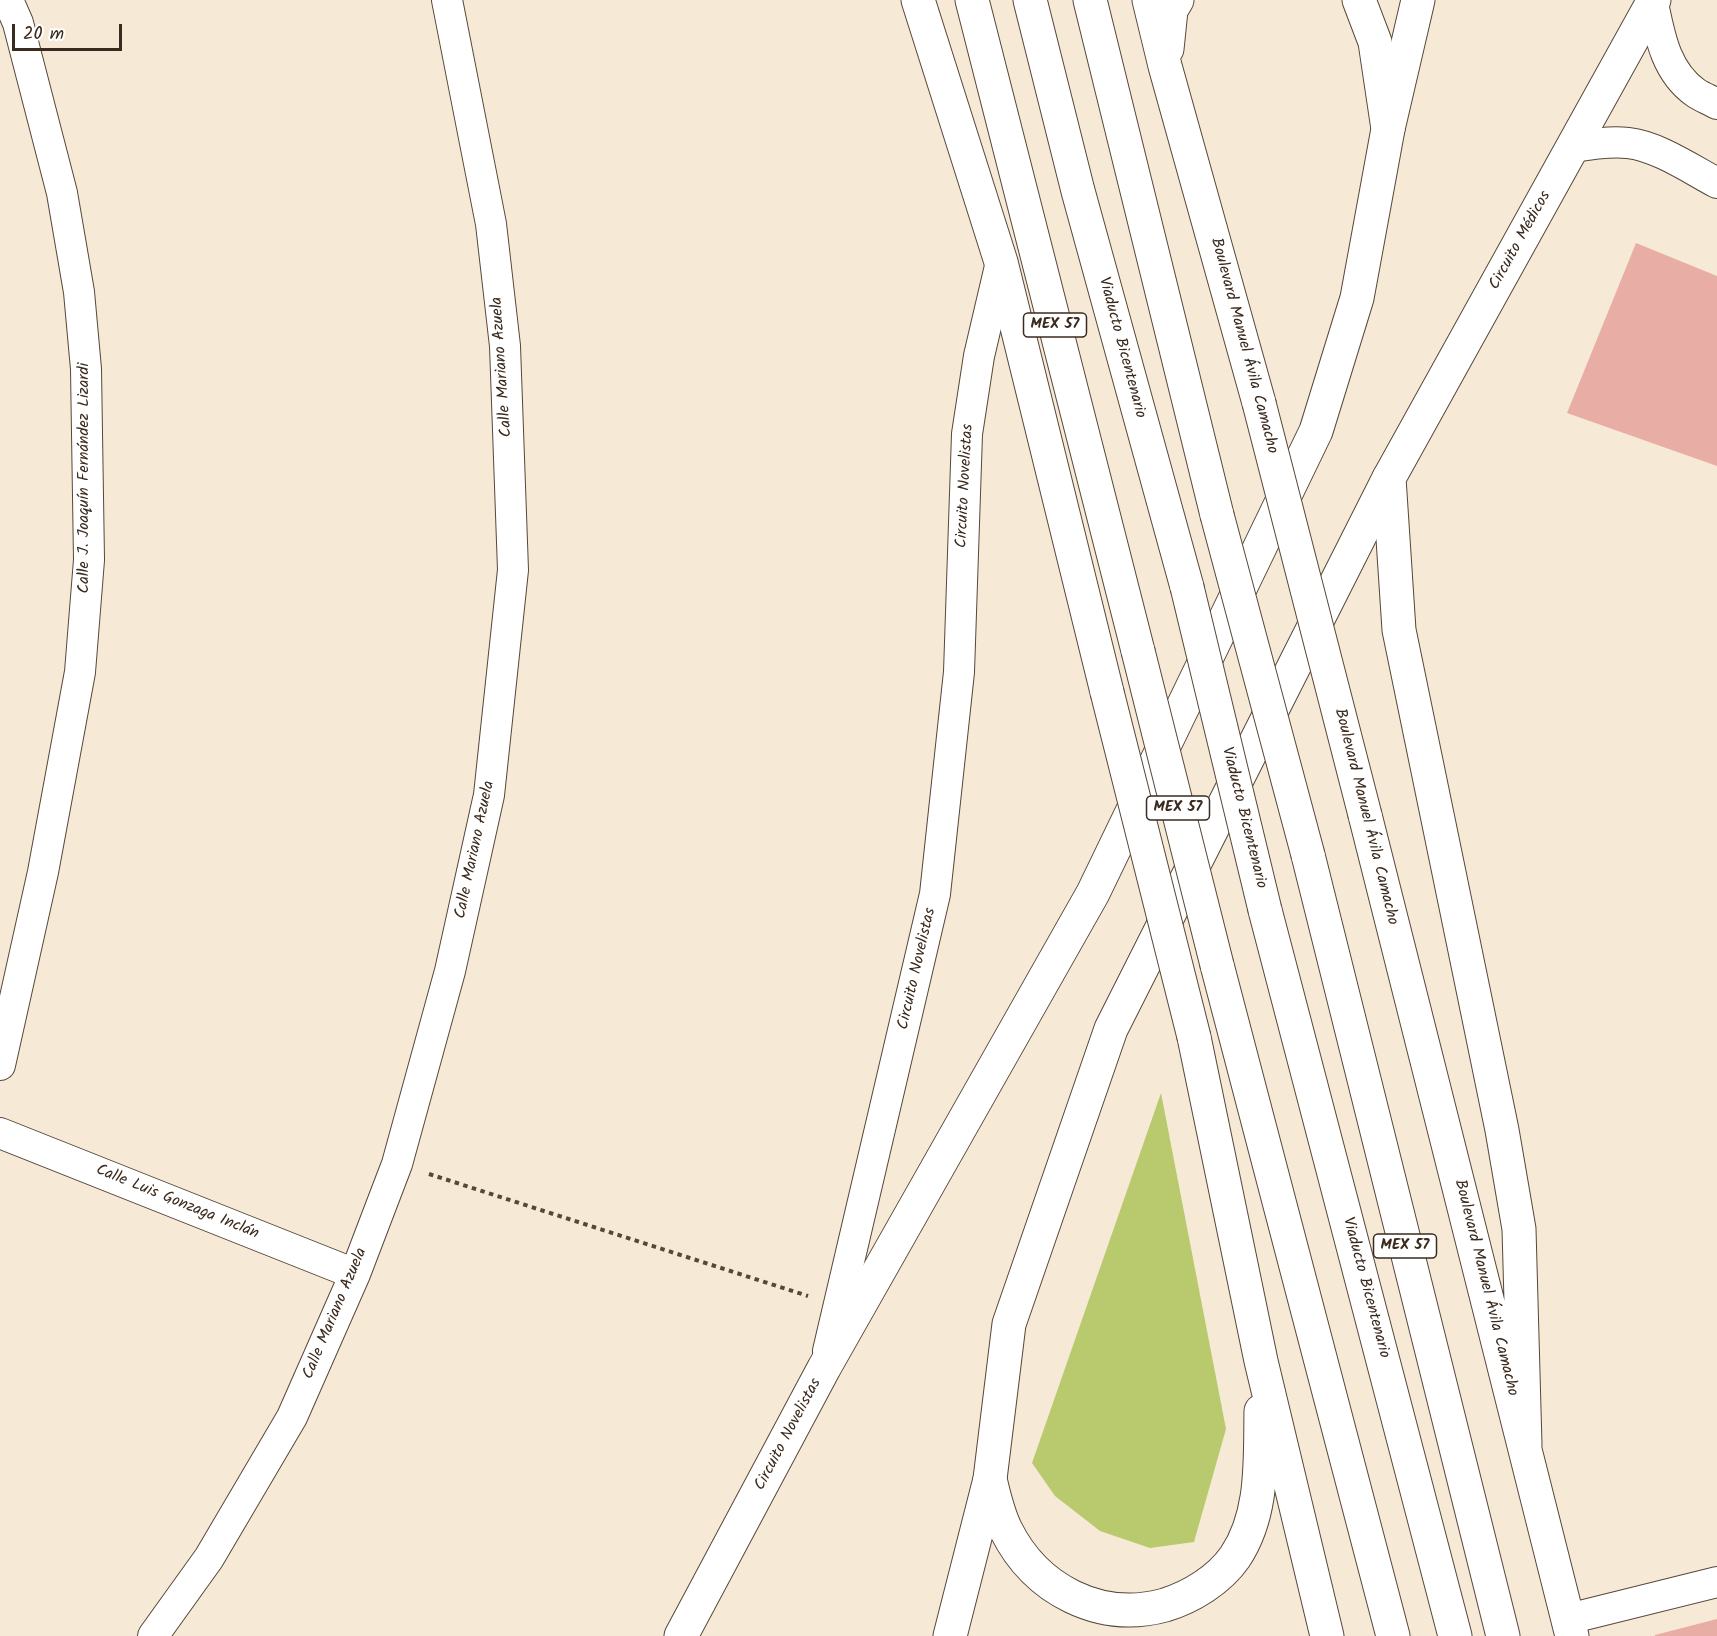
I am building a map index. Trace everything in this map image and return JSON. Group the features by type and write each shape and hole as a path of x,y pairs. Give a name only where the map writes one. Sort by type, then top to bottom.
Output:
{"main road":[{"path":"918,0 1001,261 1194,1037 1261,1361 1327,1636"},
{"name":"MEX 57","path":"972,0 1217,965 1393,1636"},
{"name":"Viaducto Bicentenario","path":"1030,0 1077,191 1187,587 1265,910 1455,1636"},
{"name":"MEX 57","path":"1090,0 1217,515 1308,855 1503,1636"},
{"name":"Boulevard Manuel Ávila Camacho","path":"1149,0 1165,66 1259,403 1570,1628"},
{"path":"1165,66 1171,10 1177,0"},
{"path":"1359,0 1375,42 1388,129"},
{"path":"824,1368 1093,893 1316,431 1357,298 1388,129 1418,0"},
{"name":"Circuito Médicos","path":"990,1479 1009,1324 1112,1029 1389,478 1653,2"},
{"path":"1389,478 1399,630 1502,1131 1519,1229 1525,1445"},
{"path":"990,1479 996,1506 1006,1531 1022,1555 1045,1578 1072,1597 1093,1606 1117,1611 1148,1610 1181,1600 1211,1581 1235,1557 1251,1522 1260,1484 1261,1361"},
{"name":"Circuito Novelistas","path":"692,1628 824,1368"},
{"path":"950,1636 990,1479"}],"street":[{"name":"Calle J. Joaquín Fernández Lizardi","path":"0,1065 43,872 80,672 89,561 86,380 79,292 62,193 18,23 8,0"},
{"name":"Calle Mariano Azuela","path":"153,1636 209,1557 292,1417 355,1274 397,1164 450,971 489,795 513,570 505,346 491,224 447,0"},
{"name":"Circuito Médicos","path":"1653,2 1662,46 1675,72 1696,93 1717,104"},
{"path":"1573,147 1629,143 1655,151 1717,183"},
{"name":"Circuito Novelistas","path":"824,1368 935,894 959,672 967,434 979,356 1001,261"},
{"name":"Calle Luis Gonzaga Inclán","path":"0,1132 355,1274"},
{"path":"1570,1628 1717,1582"}],"path":[{"path":"397,1164 839,1306"}],"green space":[{"path":"1161,1093 1226,1429 1194,1542 1150,1548 1100,1531 1055,1496 1032,1463"}],"building":[{"path":"1636,243 1717,276 1717,466 1567,413"},
{"path":"1717,1619 1717,1636 1655,1636 1655,1635"}]}
